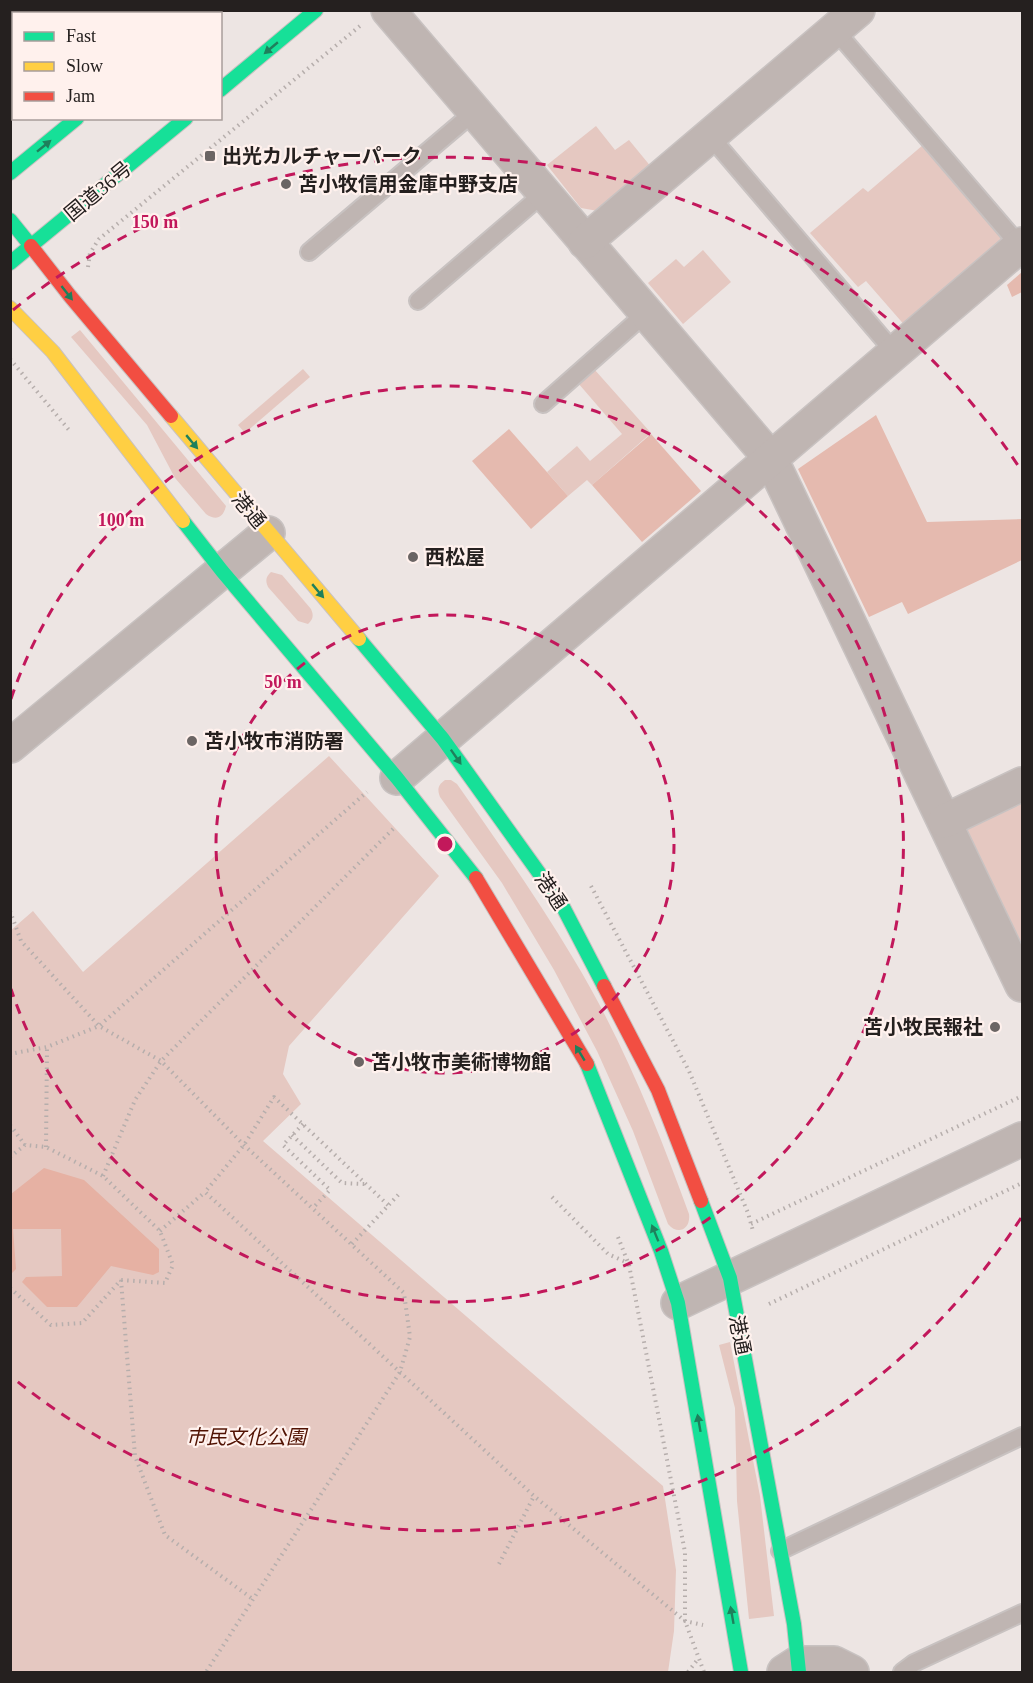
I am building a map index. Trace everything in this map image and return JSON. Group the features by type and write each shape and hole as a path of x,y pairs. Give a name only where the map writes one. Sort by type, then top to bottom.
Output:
{"main road":[{"path":"222,88 316,10"},
{"path":"10,173 75,120"},
{"name":"国道36号","path":"10,263 184,120"},
{"name":"港通","path":"10,220 70,296 443,739 562,905 658,1090 730,1278 794,1624 794,1669"},
{"path":"10,308 53,352 386,781 480,884 587,1065 662,1251 678,1303 741,1672"}],"street":[{"path":"388,10 771,459 1023,985"},
{"path":"585,242 847,20"},
{"path":"386,781 443,739 1021,245"},
{"path":"10,746 268,533"},
{"path":"945,821 1023,784"},
{"path":"678,1303 1023,1140"},
{"path":"794,1669 834,1663 852,1672"}],"lane":[{"path":"847,20 1021,245"},
{"path":"309,252 474,112"},
{"path":"710,136 895,353"},
{"path":"418,301 544,193"},
{"path":"543,404 646,313"},
{"path":"780,1551 1023,1436"},
{"path":"902,1672 914,1663 1023,1613"}],"path":[{"path":"10,359 71,432"},
{"path":"10,1056 47,1047 99,1026 386,781"},
{"path":"103,1176 135,1100 161,1061 396,826"},
{"path":"10,911 21,941 99,1026 161,1061 244,1145 404,1293 410,1337 400,1372 206,1672"},
{"path":"46,1147 47,1047"},
{"path":"751,1224 1023,1096"},
{"path":"160,1231 205,1192 244,1145 273,1097 388,1205"},
{"path":"303,1124 283,1145 330,1190 313,1208"},
{"path":"10,1125 25,1145"},
{"path":"292,1135 342,1183 367,1184"},
{"path":"10,1157 25,1145 46,1147 103,1176 160,1231 173,1265 165,1283 121,1280"},
{"path":"769,1304 1023,1183"},
{"path":"205,1192 534,1496 685,1621 735,1632"},
{"path":"352,1244 400,1192"},
{"path":"616,1232 629,1265 685,1552 685,1621 704,1672"},
{"path":"10,1288 51,1325 82,1323 121,1280"},
{"path":"121,1280 135,1456 165,1535 254,1600"},
{"path":"499,1564 534,1496"},
{"path":"688,1672 699,1659"}],"green space":[{"path":"596,126 615,150 629,140 652,168 598,211 581,208 547,165"},
{"path":"923,145 1007,242 907,328 866,281 858,287 810,233 863,188 868,192"},
{"path":"703,250 731,282 683,324 648,283 676,259 684,267"},
{"path":"80,330 226,506 221,516 216,518 206,514 175,478 147,425 71,337"},
{"path":"303,369 310,377 245,433 238,425"},
{"path":"594,369 651,433 592,485 587,480 568,496 547,472 577,446 590,461 622,434 578,383"},
{"path":"271,572 282,575 311,609 312,617 308,624 298,621 268,587 266,579"},
{"name":"市民文化公園","path":"329,756 439,876 289,1046 283,1074 301,1104 263,1141 663,1486 676,1570 674,1631 668,1672 11,1672 10,931 33,911 83,972"},
{"path":"445,780 451,780 457,784 545,914 591,989 623,1051 664,1148 689,1214 688,1224 683,1229 676,1230 668,1224 633,1131 597,1051 554,970 502,883 440,797 439,787"},
{"path":"1022,802 1022,945 966,827"},
{"path":"730,1342 760,1496 774,1616 749,1619 737,1501 735,1408 719,1345"}],"shaded area":[{"path":"1022,272 1022,292 1012,297 1007,285"},
{"path":"876,415 927,522 1022,519 1022,560 908,614 902,602 869,617 798,469"},
{"path":"509,429 568,496 531,529 472,461"},
{"path":"651,434 701,491 642,542 592,485"},
{"path":"44,1168 84,1180 159,1249 159,1272 153,1275 111,1266 77,1307 47,1307 22,1282 26,1277 62,1276 61,1229 13,1229 16,1269 12,1273 10,1271 11,1194"}],"traffic: fast":[{"path":"222,88 316,10"},
{"path":"10,173 75,120"},
{"path":"10,263 184,120"},
{"path":"10,220 31,246"},
{"path":"183,521 222,571 397,778 476,878"},
{"path":"359,639 443,739 562,905 604,986"},
{"path":"587,1064 661,1251 678,1303 741,1672"},
{"path":"701,1201 730,1278 794,1624 799,1672"}],"traffic: slow":[{"path":"10,308 53,352 183,521"},
{"path":"171,416 359,639"}],"traffic: jam":[{"path":"31,246 171,416"},
{"path":"476,878 587,1064"},
{"path":"604,986 658,1090 701,1201"}],"place":[{"name":"出光カルチャーパーク","path":"210,156"},
{"name":"苫小牧信用金庫中野支店","path":"286,184"},
{"name":"西松屋","path":"413,557"},
{"name":"苫小牧市消防署","path":"192,741"},
{"name":"苫小牧民報社","path":"995,1027"},
{"name":"苫小牧市美術博物館","path":"359,1062"}]}
